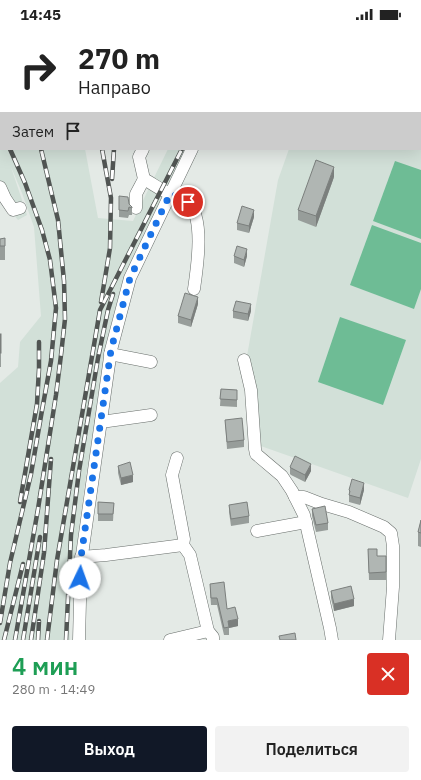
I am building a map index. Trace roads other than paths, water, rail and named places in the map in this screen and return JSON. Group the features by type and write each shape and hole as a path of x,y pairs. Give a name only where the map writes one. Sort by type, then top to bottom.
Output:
{"street":[{"path":"136,208 136,194 144,179 139,157 142,150"},
{"path":"79,640 81,557 110,354 130,278 192,150"},
{"path":"144,179 170,194 180,197 188,202 196,215 198,248 194,289"},
{"path":"0,187 13,210 20,208"},
{"path":"110,354 151,362"},
{"path":"244,360 251,390 254,449 256,454 282,476 304,515 332,640"},
{"path":"101,422 151,414"},
{"path":"170,640 210,636 190,555 183,545 184,539 172,475 177,458"},
{"path":"295,497 304,497 349,512 384,527 391,533 394,546 389,640"},
{"path":"257,531 306,522"},
{"path":"81,557 183,545"}],"railway":[{"path":"0,623 10,563 31,474 51,361 56,308 50,260 42,230 25,183 10,150"},
{"path":"15,640 56,395 65,319 64,281 58,220 41,150"},
{"path":"101,302 110,248 111,198 102,150"},
{"path":"112,179 114,150"},
{"path":"47,640 57,560 100,310 181,150"},
{"path":"66,640 71,535 79,471 98,358 108,310 113,294"},
{"path":"20,502 37,404 39,342"},
{"path":"31,640 44,553 51,459"},
{"path":"23,640 40,537"},
{"path":"4,640 23,564"},
{"path":"38,640 39,621"}]}
